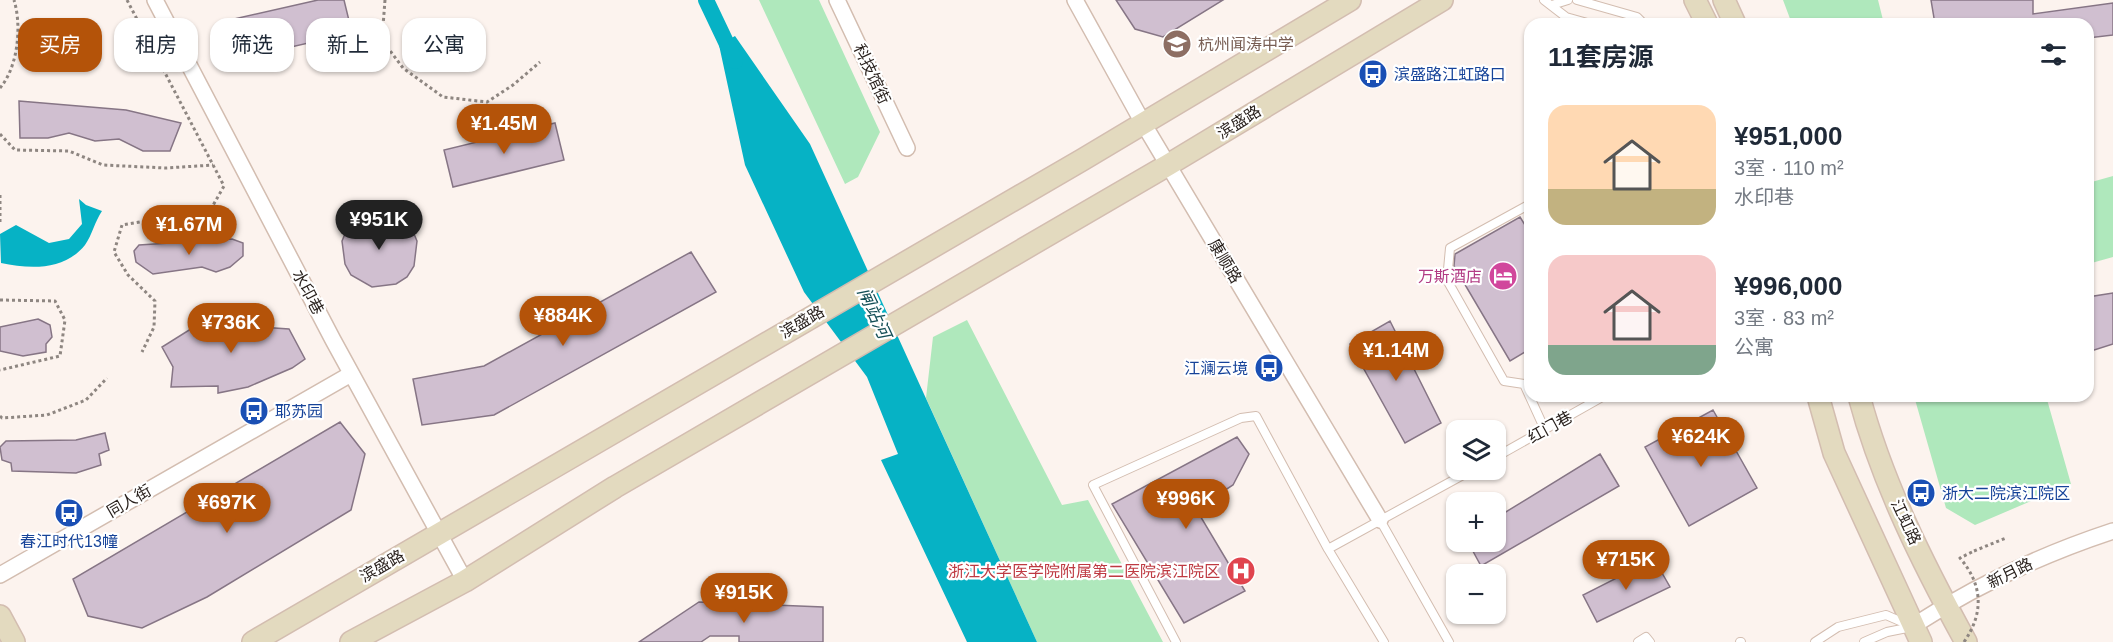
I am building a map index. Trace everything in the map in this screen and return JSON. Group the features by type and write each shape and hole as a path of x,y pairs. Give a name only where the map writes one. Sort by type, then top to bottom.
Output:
{"main road":[{"name":"滨盛路","path":"253,642 1082,160 1350,0"},
{"name":"滨盛路","path":"351,642 465,581 615,488 1168,165 1442,0"},
{"path":"1695,0 1704,18"},
{"path":"1724,0 1732,18"},
{"path":"1820,402 1834,453 1917,634"},
{"name":"江虹路","path":"1862,402 1868,428 1897,504 1965,642"},
{"path":"0,616 14,642"}],"street":[{"name":"水印巷","path":"155,0 351,374 465,581"},
{"name":"科技馆街","path":"837,0 907,148"},
{"name":"康顺路","path":"1075,0 1143,123 1380,520"},
{"name":"同人街","path":"0,575 351,374"},
{"name":"新月路","path":"1917,634 1945,605 2059,549 2113,531"}],"lane":[{"path":"1545,0 1566,16 1572,18"},
{"path":"1552,5 1568,0"},
{"path":"1577,0 1639,18"},
{"path":"1524,207 1450,248 1447,280 1504,381 1524,384"},
{"path":"1532,402 1545,430"},
{"name":"红门巷","path":"1506,451 1594,402"},
{"path":"1176,642 1093,485 1241,418 1256,416 1328,549 1384,642"},
{"path":"1328,549 1454,480"},
{"path":"1380,520 1449,642"},
{"path":"1815,642 1838,627 1886,615 1917,634"},
{"path":"1864,642 1887,632 1917,634"},
{"path":"1638,642 1646,637 1650,642"}],"path":[{"path":"0,88 10,76 18,29 19,17 14,0"},
{"path":"127,0 224,186 207,216 169,217 122,225 114,252 128,275 154,301 154,327 142,352"},
{"path":"385,0 382,40 403,68 443,97 487,102 513,85 540,62"},
{"path":"0,134 15,150 69,151 103,165 166,168 213,165"},
{"path":"0,195 0,224"},
{"path":"0,300 54,301 65,320 60,356 0,369"},
{"path":"0,416 2,418 47,415 86,400 107,378"},
{"path":"1965,642 1976,625 1978,594 1974,575 1960,558 2006,538"}],"green space":[{"path":"759,0 819,0 880,132 858,177 845,184"},
{"path":"1783,0 1878,0 1882,18 1790,18"},
{"path":"2113,176 2113,257 2094,262 2094,181"},
{"path":"967,320 1062,505 1088,500 1163,642 1037,642 926,398 933,337"},
{"path":"1916,402 2048,402 2071,484 1975,525 1946,508"}],"water":[{"path":"735,36 810,144 1037,642 967,642 881,460 898,454 867,377 804,292 745,165 719,45"},
{"path":"79,199 86,205 102,211 85,245 77,253 67,260 46,266 1,263 0,234 16,225 49,243 69,239 82,224"}],"building":[{"path":"318,0 344,0 348,18 306,18 306,44 294,46 294,18 238,18"},
{"path":"1116,0 1223,0 1163,37 1135,29"},
{"path":"1931,0 2033,0 2033,14 2113,3 2113,35 2094,37 2094,18 1934,18"},
{"path":"19,101 126,110 181,123 170,151 143,151 119,139 95,141 69,133 48,138 20,138"},
{"path":"555,123 564,160 453,187 444,150"},
{"path":"367,213 412,229 417,241 414,266 407,277 396,284 372,287 351,275 345,264 342,241 347,229"},
{"path":"1520,217 1524,223 1524,353 1510,361 1454,266 1455,254"},
{"path":"232,239 243,243 243,256 230,267 216,272 202,267 153,274 136,262 134,251 139,245"},
{"path":"691,252 716,292 494,415 422,425 413,379 484,366"},
{"path":"2113,293 2113,344 2094,350 2094,296"},
{"path":"257,311 260,327 289,329 305,359 292,368 248,387 218,393 218,386 171,387 173,367 162,347 194,327 227,316"},
{"path":"38,319 50,325 52,337 46,344 46,352 23,356 0,351 0,327"},
{"path":"1390,321 1441,423 1405,443 1350,344"},
{"path":"1713,410 1757,488 1689,526 1645,447"},
{"path":"340,422 365,454 351,510 207,597 142,628 88,616 73,579"},
{"path":"105,433 109,450 99,454 101,465 76,473 12,471 11,463 2,460 0,447 6,441 76,440"},
{"path":"1237,437 1249,454 1233,485 1196,509 1245,591 1184,623 1112,504"},
{"path":"1600,454 1619,486 1506,552 1506,512"},
{"path":"1473,552 1505,552 1484,564 1480,564"},
{"path":"1654,559 1670,587 1597,622 1583,595"},
{"path":"699,602 823,607 823,642 739,642 739,636 710,636 701,642 639,642"}],"waterway":[{"name":"闸站河","path":"706,0 735,61"}],"place":[{"name":"杭州闻涛中学","path":"1177,44"},
{"name":"滨盛路江虹路口","path":"1373,74"},
{"name":"万斯酒店","path":"1503,276"},
{"name":"江澜云境","path":"1269,368"},
{"name":"耶苏园","path":"254,411"},
{"name":"浙大二院滨江院区","path":"1921,493"},
{"name":"春江时代13幢","path":"69,513"},
{"name":"浙江大学医学院附属第二医院滨江院区","path":"1241,571"}]}
